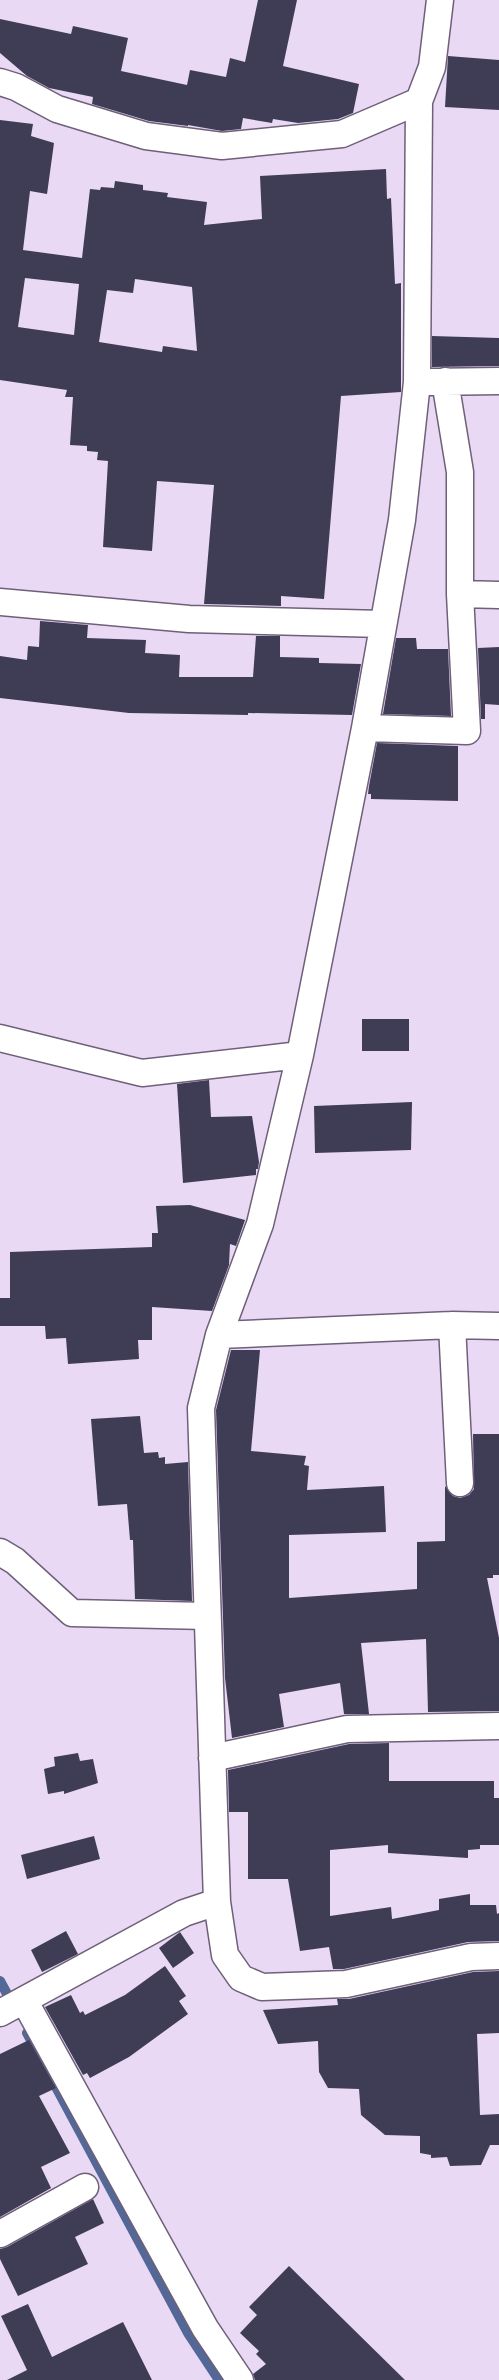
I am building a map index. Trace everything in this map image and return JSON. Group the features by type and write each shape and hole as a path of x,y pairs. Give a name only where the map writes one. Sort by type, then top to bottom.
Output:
{"street":[{"path":"440,0 432,67 419,101 417,382 402,520 364,728 300,1055 260,1224 220,1335 201,1408 207,1616 217,1902 225,1955 241,1978 262,1987 346,1984 471,1957 499,1956"},
{"path":"0,82 16,86 57,109 146,136 222,146 342,134 419,101"},
{"path":"364,728 467,731 460,594 460,472 445,381"},
{"path":"417,382 499,381"},
{"path":"460,594 499,595"},
{"path":"0,602 189,619 383,624"},
{"path":"0,1038 142,1073 300,1055"},
{"path":"220,1335 452,1325 499,1326"},
{"path":"452,1325 460,1483"},
{"path":"0,1552 15,1561 72,1613 207,1616"},
{"path":"212,1758 347,1729 499,1726"},
{"path":"217,1902 184,1913 13,2006 205,2328 240,2380"},
{"path":"0,2234 85,2187"}],"building":[{"path":"258,0 297,0 283,66 359,84 353,113 338,119 298,123 273,119 272,123 243,118 241,129 222,131 149,121 92,104 93,97 49,88 27,76 0,53 0,19 71,34 73,26 128,38 121,71 187,85 190,70 226,77 230,58 245,62"},
{"path":"448,56 499,60 499,110 445,107"},
{"path":"0,120 33,124 31,136 54,143 47,194 30,191 23,250 82,258 90,189 100,190 101,187 114,188 115,181 143,185 143,190 168,193 167,197 207,202 204,225 262,219 260,176 386,169 387,199 391,198 395,284 401,283 401,392 341,396 324,599 281,596 281,606 204,604 214,485 157,481 152,551 103,547 108,461 97,460 98,452 87,451 87,446 70,445 73,397 65,397 67,390 0,380","holes":["25,278 79,284 74,335 18,327","135,279 192,287 197,351 163,346 162,352 99,342 107,290 133,293"]},
{"path":"432,336 499,338 499,366 432,367"},
{"path":"40,621 88,625 87,638 146,640 145,653 180,655 179,677 253,677 256,636 280,636 280,657 319,658 319,663 361,664 352,715 129,713 0,698 0,656 27,660 28,646 39,647"},
{"path":"396,638 416,638 417,649 448,649 451,716 383,714"},
{"path":"499,647 499,705 485,704 485,719 481,719 478,648"},
{"path":"377,743 458,746 458,801 371,799 371,794 368,794"},
{"path":"362,1019 409,1019 409,1051 362,1051"},
{"path":"209,1080 211,1117 252,1116 259,1162 258,1169 256,1169 256,1175 183,1183 177,1084"},
{"path":"412,1102 411,1150 315,1153 314,1106"},
{"path":"190,1205 245,1220 236,1246 230,1244 229,1265 212,1311 152,1307 152,1340 138,1340 139,1359 68,1364 66,1338 46,1339 45,1326 0,1326 0,1298 10,1298 10,1252 152,1247 152,1233 158,1233 156,1206"},
{"path":"231,1350 260,1350 251,1451 306,1456 304,1465 309,1466 307,1490 384,1486 386,1532 289,1535 289,1598 417,1589 417,1542 445,1541 445,1486 453,1496 460,1498 469,1495 474,1489 473,1434 499,1434 499,1575 487,1578 499,1638 499,1711 428,1712 426,1639 361,1643 369,1714 344,1714 340,1683 279,1694 284,1727 232,1738 225,1678 216,1410"},
{"path":"140,1416 144,1453 158,1452 159,1458 165,1457 165,1464 188,1462 192,1601 135,1599 133,1540 130,1540 127,1504 98,1506 91,1419"},
{"path":"389,1743 389,1781 494,1781 494,1798 499,1798 499,1845 480,1845 480,1849 468,1850 468,1858 388,1853 388,1845 330,1850 330,1916 391,1907 392,1919 439,1910 439,1899 470,1894 470,1905 496,1905 497,1914 499,1913 499,1941 468,1942 344,1969 333,1969 329,1947 300,1951 288,1879 248,1879 248,1812 229,1812 228,1770 349,1744"},
{"path":"78,1753 80,1761 93,1759 98,1783 64,1794 64,1791 48,1794 44,1769 55,1766 54,1757"},
{"path":"94,1836 100,1859 27,1879 21,1855"},
{"path":"66,1931 78,1954 42,1972 31,1950"},
{"path":"180,1932 194,1953 173,1968 159,1948"},
{"path":"165,1966 186,1996 179,2001 188,2014 129,2057 90,2078 87,2073 83,2075 45,2007 71,1995 80,2013 83,2011 85,2015 125,1995"},
{"path":"499,1971 499,2033 477,2034 480,2115 499,2114 499,2145 490,2145 481,2165 450,2166 447,2157 431,2158 431,2155 420,2153 420,2136 385,2135 361,2115 359,2089 328,2088 319,2072 318,2041 278,2044 263,2010 338,2005 337,1999 349,1999 473,1972"},
{"path":"29,2040 56,2088 39,2096 70,2153 41,2167 51,2188 0,2217 0,2054"},
{"path":"93,2199 104,2223 75,2237 88,2264 18,2296 0,2259 0,2249 7,2247"},
{"path":"289,2266 405,2380 255,2380 253,2374 266,2364 256,2354 259,2351 240,2333 257,2315 249,2307"},
{"path":"28,2304 52,2357 123,2322 152,2380 7,2380 27,2370 1,2316"}],"waterway":[{"path":"0,1981 13,2005"},
{"path":"27,2033 188,2333 219,2380"}]}
